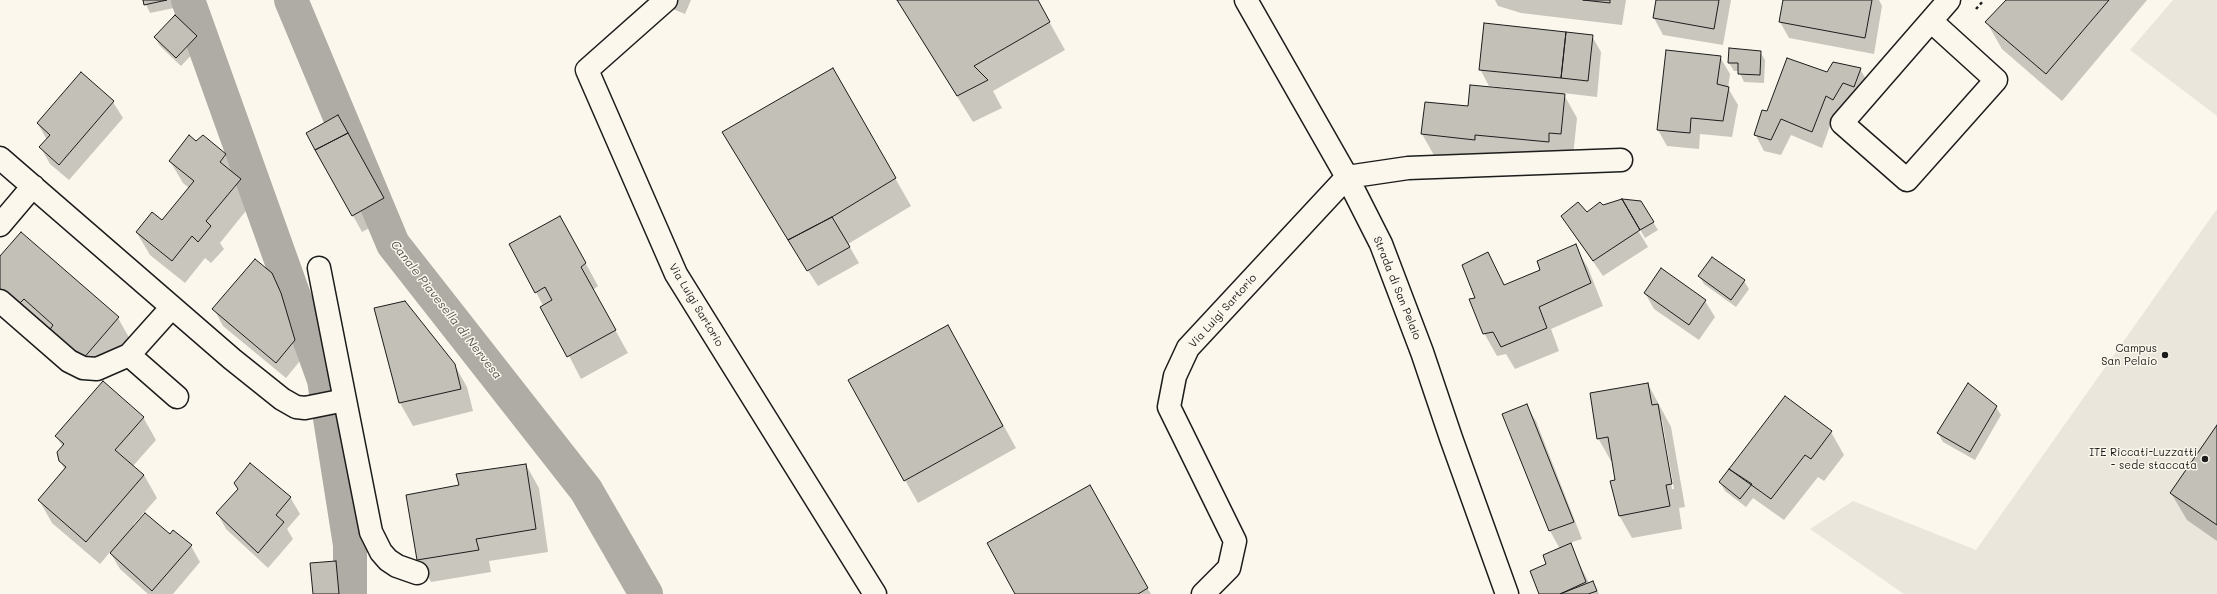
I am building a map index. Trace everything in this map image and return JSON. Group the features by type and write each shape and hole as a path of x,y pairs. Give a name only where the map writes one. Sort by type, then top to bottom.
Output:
{"street":[{"name":"Via Luigi Sartorio","path":"666,0 587,70 676,274 876,594"},
{"name":"Strada di San Pelaio","path":"1246,0 1347,177 1381,244 1395,279 1507,594"},
{"path":"1931,21 1996,80 1907,180 1842,123 1949,0"},
{"path":"0,158 172,307 270,389 296,407 305,408 342,401"},
{"path":"1347,177 1408,168 1621,160"},
{"name":"Via Luigi Sartorio","path":"1203,594 1229,568 1235,541 1169,407 1175,376 1188,348 1347,177"},
{"path":"0,225 33,186"},
{"path":"319,268 342,401 371,532 379,548 388,560 397,566 417,573"},
{"path":"0,301 69,361 82,368 96,369 112,364 129,355 172,307"},
{"path":"129,355 177,397"}],"shaded area":[{"path":"2173,0 2217,0 2217,116 2130,50"},
{"name":"Campus San Pelaio","path":"2217,209 2217,594 1904,594 1810,529 1853,501 1976,550"}],"building":[{"path":"143,0 167,0 144,5"},
{"path":"897,0 1038,0 1050,22 974,66 988,80 957,96"},
{"path":"1583,0 1610,0 1610,3"},
{"path":"1656,0 1719,0 1714,29 1653,18"},
{"path":"1783,0 1872,0 1865,38 1779,22"},
{"path":"2006,0 2109,0 2046,74 1985,22"},
{"path":"175,15 197,36 176,58 154,37"},
{"path":"1484,23 1566,32 1561,78 1479,70"},
{"path":"1566,32 1593,35 1588,81 1561,78"},
{"path":"1729,48 1761,51 1760,75 1738,74 1738,63 1728,63"},
{"path":"1666,50 1721,56 1717,84 1729,87 1723,121 1691,118 1690,133 1657,130"},
{"path":"1787,58 1827,72 1833,62 1861,68 1854,87 1843,83 1833,100 1826,96 1812,132 1781,119 1771,140 1754,135 1762,110 1767,111"},
{"path":"833,68 896,178 832,217 788,240 722,132"},
{"path":"81,72 114,101 59,165 39,147 50,135 37,123"},
{"path":"1470,85 1565,94 1561,134 1549,133 1549,142 1475,135 1475,140 1421,134 1425,102 1468,106"},
{"path":"338,115 348,133 315,150 306,133"},
{"path":"348,133 384,198 352,216 315,150"},
{"path":"189,135 196,141 203,135 226,154 220,162 241,179 206,221 211,226 198,242 192,236 172,261 136,232 152,212 162,220 194,181 169,161"},
{"path":"1622,199 1641,201 1654,222 1640,230"},
{"path":"1622,199 1640,230 1593,261 1561,216 1578,202 1587,212 1600,202 1603,205"},
{"path":"560,216 586,263 581,267 616,330 567,357 540,307 552,300 545,287 535,293 509,244"},
{"path":"832,217 850,247 807,271 788,240"},
{"path":"21,232 119,317 82,360 49,331 53,325 24,299 18,305 0,289 0,256"},
{"path":"1576,244 1591,283 1539,307 1547,328 1501,347 1493,332 1483,334 1469,299 1475,298 1462,265 1488,252 1504,285 1540,270 1537,261"},
{"path":"1712,257 1745,280 1731,300 1698,276"},
{"path":"255,259 272,273 281,293 295,340 276,363 212,309"},
{"path":"1661,268 1706,300 1689,325 1644,293"},
{"path":"405,301 455,364 461,389 399,403 374,308"},
{"path":"948,325 1003,426 904,481 848,380"},
{"path":"103,381 144,417 115,450 144,475 86,542 38,500 66,467 59,461 57,452 64,444 55,436"},
{"path":"1648,383 1652,405 1658,404 1672,484 1666,485 1670,506 1619,516 1610,481 1615,480 1608,437 1597,439 1590,393"},
{"path":"1968,383 1997,406 1970,452 1937,433"},
{"path":"1785,396 1832,431 1811,459 1805,455 1771,499 1729,469"},
{"path":"1527,404 1574,522 1549,531 1502,414"},
{"name":"ITE Riccati-Luzzatti - sede staccata","path":"2217,425 2217,525 2170,493"},
{"path":"250,463 291,497 276,515 284,522 258,553 216,513 238,489 234,483"},
{"path":"526,464 536,529 476,539 479,550 417,560 406,495 459,485 456,474"},
{"path":"1729,469 1752,484 1740,499 1719,482"},
{"path":"1090,485 1148,588 1138,594 1015,594 987,543"},
{"path":"145,513 170,534 173,530 192,545 152,591 110,553"},
{"path":"1571,543 1586,582 1560,594 1539,594 1530,571 1546,564 1543,555"},
{"path":"336,561 339,594 313,594 310,563"},
{"path":"1593,581 1597,591 1588,594 1560,594"}],"waterway":[{"name":"Canale Piavesella di Nervesa","path":"188,0 324,380 350,545 350,594"},
{"name":"Canale Piavesella di Nervesa","path":"291,0 393,244 586,490 646,594"}],"place":[{"name":"Campus San Pelaio","path":"2165,355"},
{"name":"ITE Riccati-Luzzatti - sede staccata","path":"2205,459"}]}
